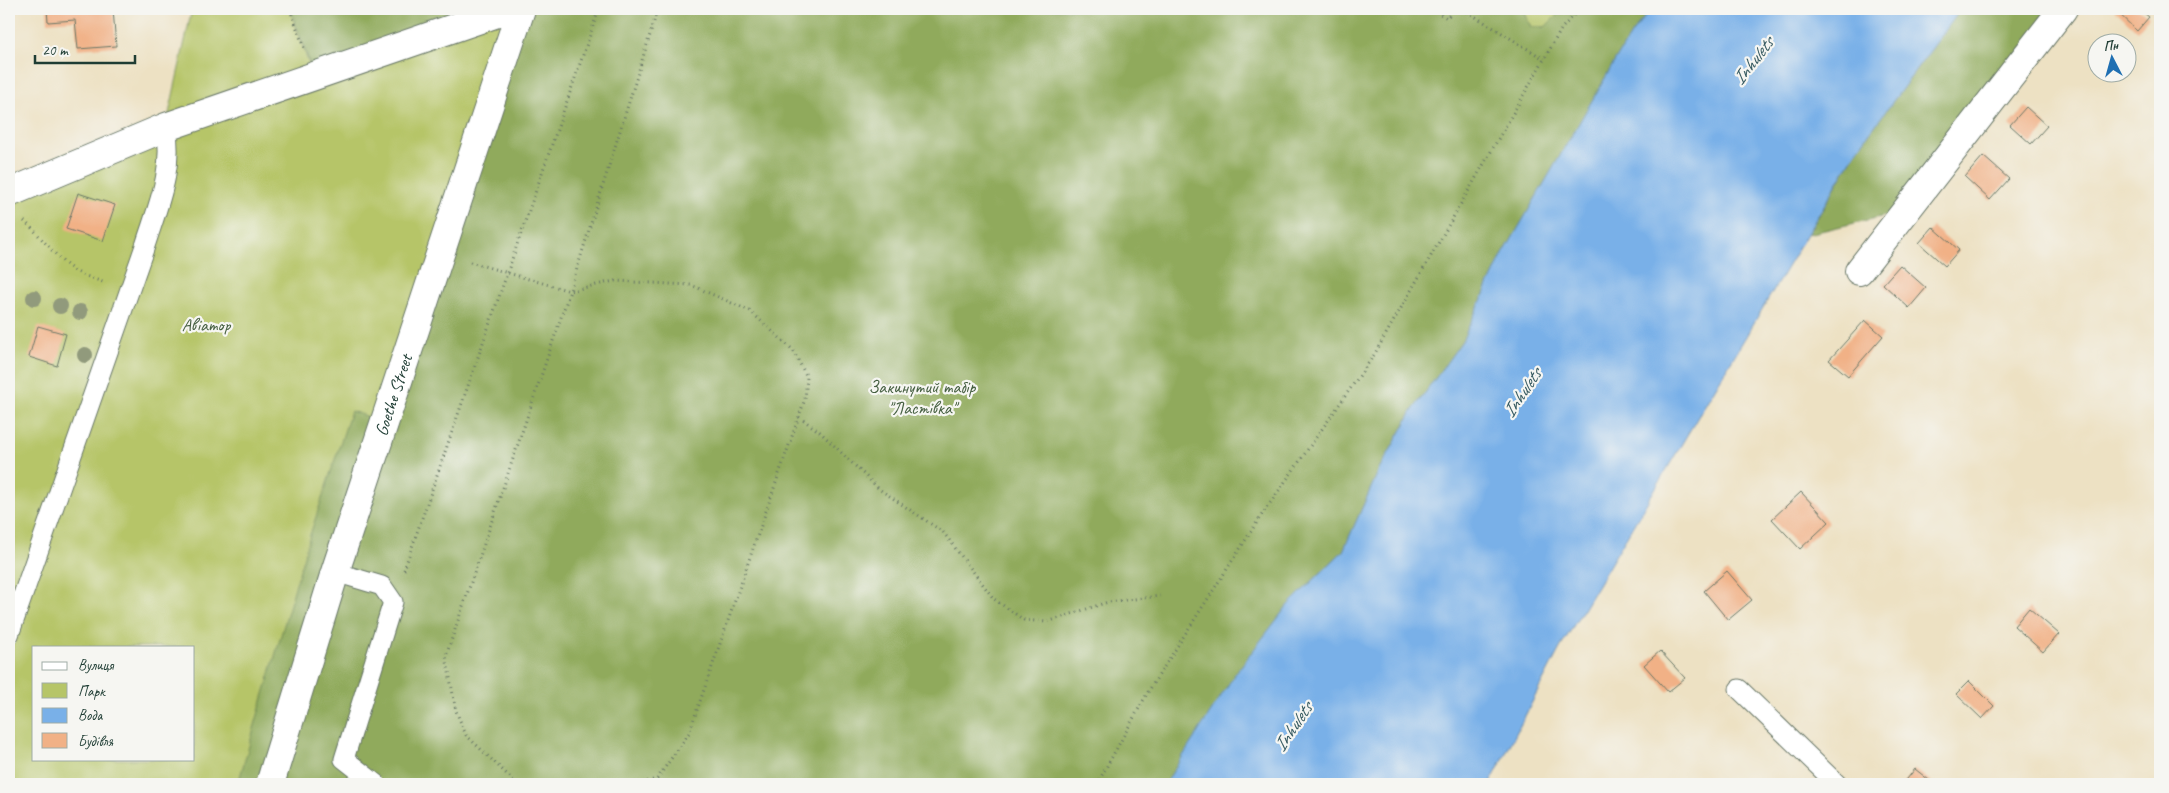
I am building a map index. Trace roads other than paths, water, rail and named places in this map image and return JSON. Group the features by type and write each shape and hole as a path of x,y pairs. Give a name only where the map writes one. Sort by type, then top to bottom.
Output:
{"street":[{"path":"9,193 166,127 508,9"},
{"name":"Goethe Street","path":"270,784 334,572 521,9"},
{"path":"1859,271 2063,9"}],"lane":[{"path":"9,635 165,182 170,148 166,127"},
{"path":"334,572 382,586 393,602 344,759 376,784"},
{"path":"1740,689 1837,784"}],"water":[{"name":"Inhulets","path":"1651,9 1961,9 1857,150 1559,650 1490,784 1165,784 1235,674 1288,605 1343,551 1379,470 1413,410 1462,341 1502,256 1616,59 1632,33"}],"park label":[{"name":"Авіатор","path":"206,325"},
{"name":"Закинутий табір \"Ластівка\"","path":"922,397"}]}
